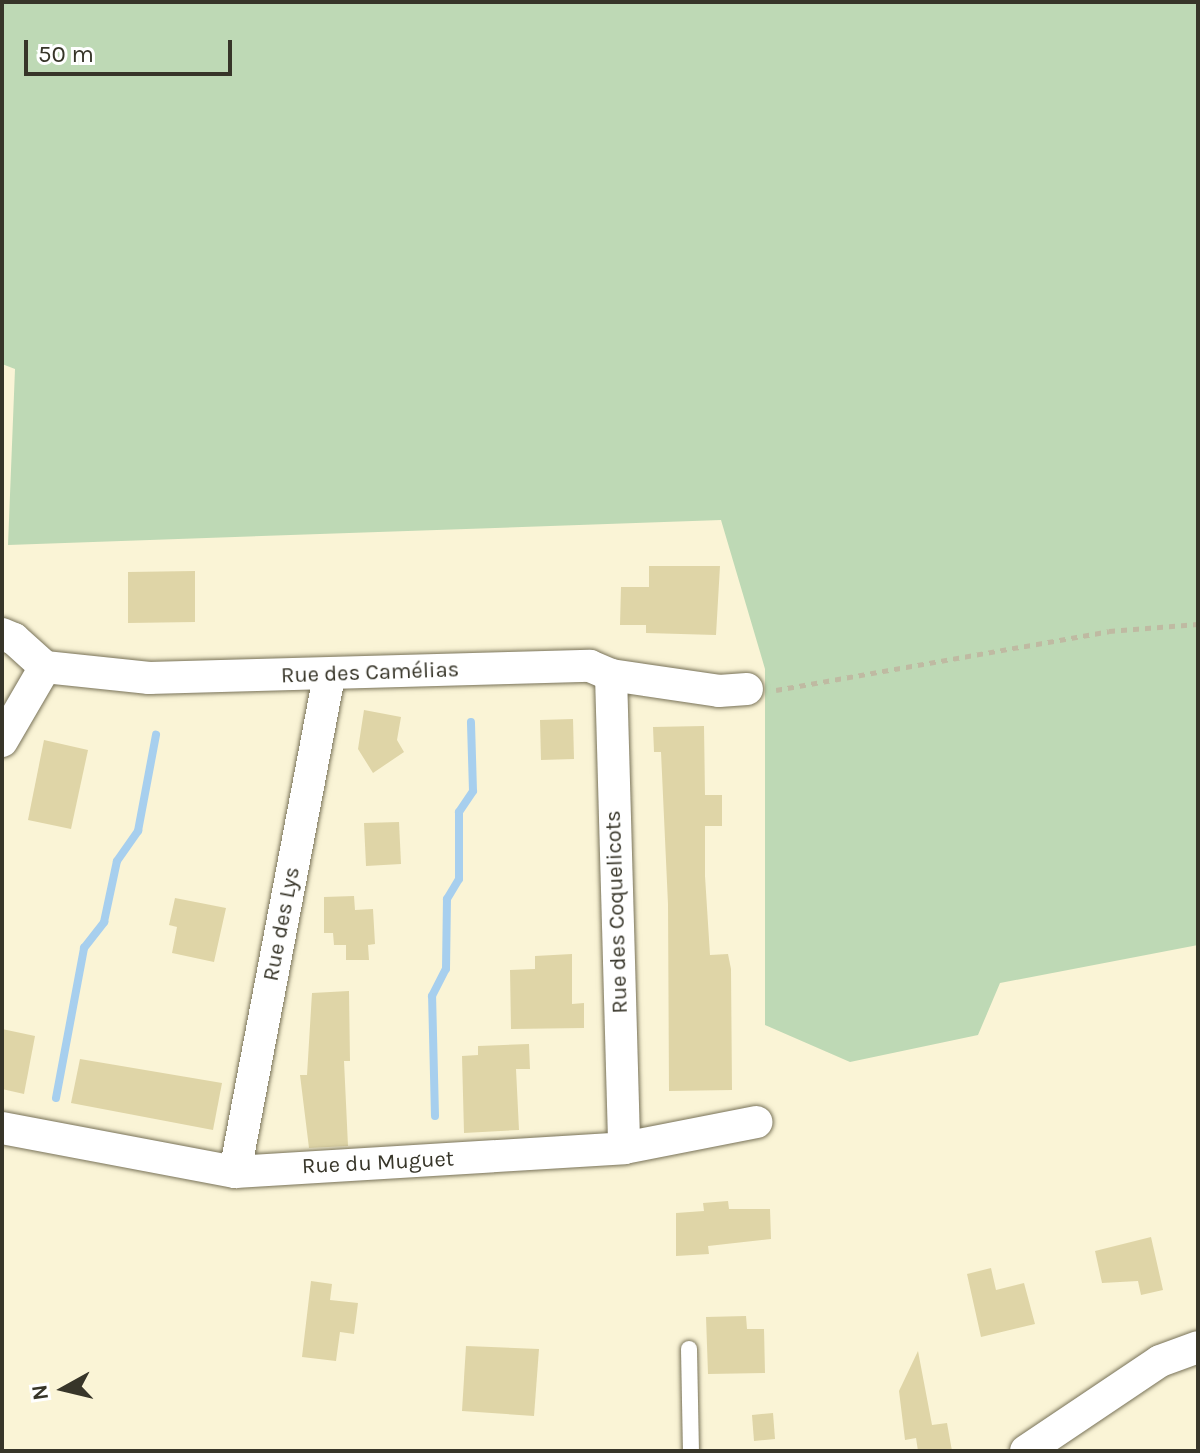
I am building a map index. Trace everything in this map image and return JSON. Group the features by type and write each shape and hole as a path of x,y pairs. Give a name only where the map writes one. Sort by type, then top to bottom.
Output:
{"street":[{"path":"2,634 14,639 45,667 2,741"},
{"name":"Rue des Camélias","path":"45,667 149,678 329,676 590,666 611,675 719,691 747,689"},
{"name":"Rue des Coquelicots","path":"611,675 624,1148"},
{"name":"Rue des Lys","path":"235,1172 329,676"},
{"name":"Rue du Muguet","path":"2,1128 235,1172 624,1148 756,1122"},
{"path":"1026,1451 1160,1361 1198,1347"}],"lane":[{"path":"689,1349 691,1451"}],"path":[{"path":"747,689 787,690 1109,631 1198,624"}],"green space":[{"path":"2,2 1198,2 1198,945 1000,983 978,1035 850,1062 765,1025 765,669 721,520 8,545 15,369 2,364"}],"building":[{"path":"649,566 720,566 716,635 646,633 646,625 620,625 621,587 649,587"},
{"path":"195,571 195,622 128,623 128,572"},
{"path":"364,710 401,717 397,740 404,752 373,773 358,749"},
{"path":"573,719 574,759 541,760 540,720"},
{"path":"704,726 705,795 722,795 722,826 705,826 705,876 710,955 728,954 731,969 732,1090 669,1091 668,904 661,752 654,752 653,727"},
{"path":"44,740 88,750 71,829 28,820"},
{"path":"399,822 401,864 366,866 364,823"},
{"path":"354,896 355,910 373,909 375,944 368,945 369,960 346,960 346,945 334,945 333,933 324,933 324,897"},
{"path":"175,898 226,908 214,962 172,953 177,927 169,925"},
{"path":"572,954 572,1004 584,1003 584,1028 511,1029 510,970 535,969 535,956"},
{"path":"349,991 350,1061 344,1061 348,1146 309,1148 300,1075 307,1075 312,993"},
{"path":"2,1029 35,1036 24,1094 2,1089"},
{"path":"529,1044 530,1069 516,1069 519,1130 464,1133 462,1056 478,1055 478,1046"},
{"path":"80,1059 222,1083 213,1130 71,1103"},
{"path":"728,1201 729,1209 770,1209 771,1239 708,1246 709,1254 676,1256 676,1213 704,1211 703,1203"},
{"path":"1151,1237 1163,1290 1141,1295 1138,1281 1102,1283 1095,1251"},
{"path":"991,1268 996,1290 1024,1283 1035,1324 981,1337 967,1274"},
{"path":"311,1281 332,1284 330,1300 358,1303 354,1334 340,1332 336,1361 302,1357"},
{"path":"746,1316 747,1329 764,1329 765,1373 708,1374 706,1317"},
{"path":"466,1346 539,1349 534,1416 462,1411"},
{"path":"918,1351 932,1425 947,1423 952,1451 918,1451 916,1438 905,1440 899,1391"},
{"path":"773,1413 775,1439 754,1441 752,1415"}],"waterway":[{"path":"435,1116 432,996 446,969 447,899 459,879 459,812 473,791 471,722"},
{"path":"56,1098 84,948 104,922 117,861 138,831 156,735"}]}
